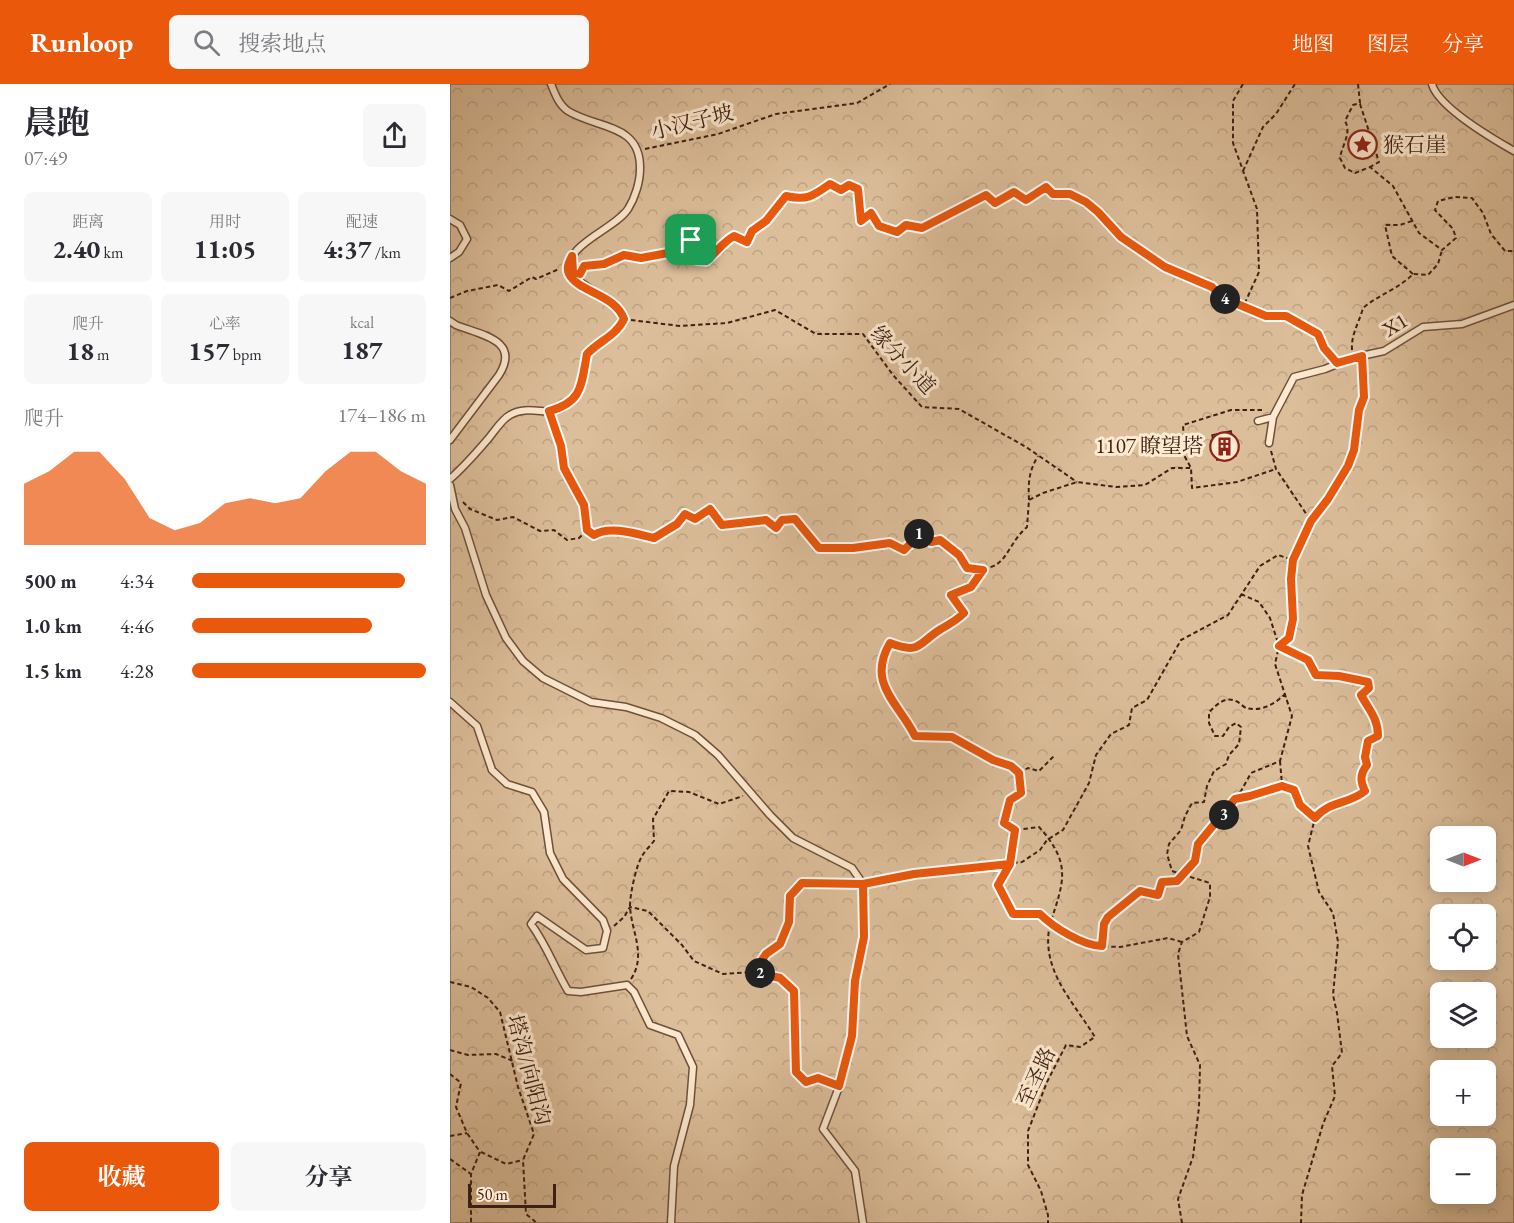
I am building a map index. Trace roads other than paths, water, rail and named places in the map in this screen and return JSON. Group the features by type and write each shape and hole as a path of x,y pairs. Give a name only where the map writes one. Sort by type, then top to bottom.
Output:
{"lane":[{"path":"450,479 477,453 508,415 524,410 549,411 561,408 573,400 580,389 587,354 608,339 621,326 624,319 620,310 569,274 568,266 572,256 582,245 628,209 639,185 638,150 630,136 567,110 558,101 550,84"},
{"path":"1432,84 1434,91 1447,104 1482,132 1514,151"},
{"path":"450,219 460,225 467,239 459,252 450,258"},
{"name":"X1","path":"1269,443 1273,417 1294,377 1325,369 1352,358 1384,351 1424,327 1462,324 1514,305"},
{"path":"450,321 456,326 499,342 506,352 506,365 450,440"},
{"path":"1258,421 1273,417"},
{"path":"450,485 455,509 465,528 486,595 506,638 523,661 543,678 591,702 626,707 661,718 695,735 718,755 793,838 852,868 863,884 864,937 855,981 852,1036 839,1086 823,1129 855,1171 862,1223"},
{"path":"450,702 477,726 492,770 507,784 532,792 543,812 550,853 563,879 603,920 607,931 603,948 586,950 537,916 531,924 546,945 556,971 568,991 581,992 627,985 634,992 651,1025 678,1035 693,1067 690,1105 674,1166 670,1223"}],"place":[{"name":"猴石崖","path":"1362,145"},
{"name":"1107 瞭望塔","path":"1224,446"}]}
